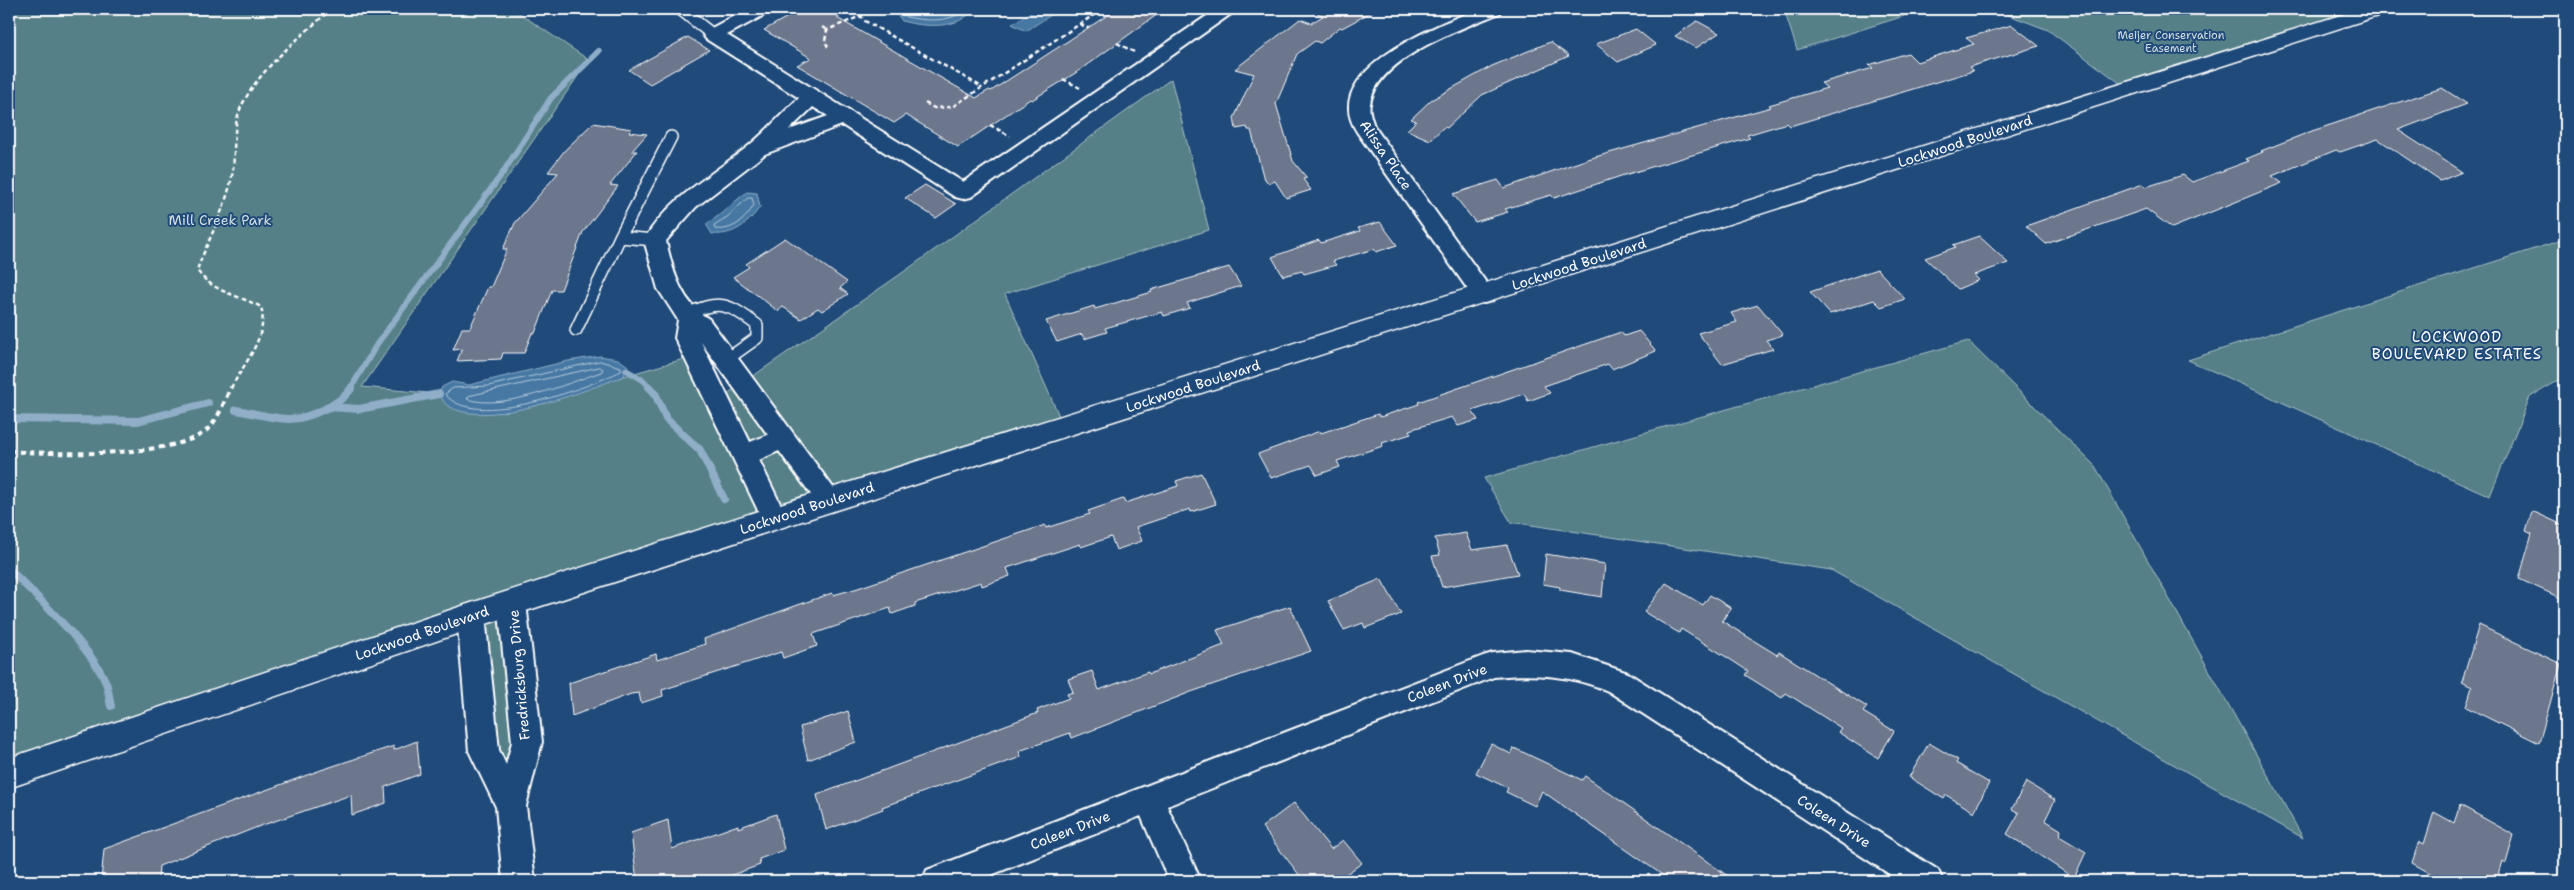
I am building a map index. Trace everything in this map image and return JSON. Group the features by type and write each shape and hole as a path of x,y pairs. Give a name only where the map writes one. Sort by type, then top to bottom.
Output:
{"main road":[{"name":"Lockwood Boulevard","path":"9,773 471,616 774,518 1484,295 2380,9"}],"street":[{"path":"761,9 713,35 963,192 1229,9"},
{"name":"Alissa Place","path":"1484,295 1364,127 1358,110 1359,96 1364,85 1385,64 1439,33 1493,9"},
{"path":"811,97 756,150 702,189 667,221 655,240 670,289 687,317 701,325 830,501"},
{"path":"756,150 844,117"},
{"path":"687,317 687,338 774,518"},
{"path":"744,456 784,438"},
{"name":"Fredricksburg Drive","path":"511,806 527,742 512,603"},
{"name":"Fredricksburg Drive","path":"471,616 484,751 511,806 519,881"},
{"name":"Coleen Drive","path":"938,881 1493,664 1525,660 1563,664 1600,674 1639,694 1927,881"},
{"path":"1149,799 1185,881"}],"lane":[{"path":"680,9 680,12 713,35"},
{"path":"576,330 671,136"},
{"path":"620,237 655,240"},
{"path":"687,317 709,303 731,304 757,325 757,338 726,360"}],"path":[{"path":"9,451 37,454 105,452 172,444 196,438 210,428 261,333 264,318 260,306 248,299 214,287 201,280 197,270 223,210 233,177 236,122 242,104 255,84 331,9"},
{"path":"641,9 654,15"},
{"path":"792,9 796,12"},
{"path":"861,9 864,12"},
{"path":"827,30 861,16 870,9"},
{"path":"1077,9 1092,16"},
{"path":"925,103 934,108 955,105 1103,9"},
{"path":"861,16 865,21 982,87"},
{"path":"1080,24 1088,28"},
{"path":"822,26 827,30"},
{"path":"827,30 825,41 828,47"},
{"path":"955,105 961,108"}],"green space":[{"name":"Mill Creek Park","path":"9,9 513,9 589,60 362,387 439,394 447,405 496,412 534,406 624,376 708,352 727,394 905,271 1171,79 1209,230 1005,294 1064,427 512,603 527,742 511,806 484,751 471,616 9,773"},
{"path":"1784,9 1926,9 1797,50"},
{"name":"Meijer Conservation Easement","path":"1993,9 2380,9 2128,89 2048,30"},
{"path":"2565,239 2565,377 2530,397 2490,496 2188,360"},
{"path":"1968,341 2095,466 2303,838 1831,570 1511,522 1484,478"}],"water":[{"path":"901,9 973,9 967,16 950,24 920,25 902,21 897,14"},
{"path":"1036,9 1057,11 1026,31 1012,24"},
{"path":"747,192 757,193 760,207 755,213 745,224 734,231 712,234 706,224"},
{"path":"600,356 618,359 628,366 624,376 536,406 486,414 465,412 448,406 439,394 442,387 452,382 469,385 568,361"}],"building":[{"path":"802,9 853,9 837,18 976,98 989,90 991,91 1117,9 1165,9 1077,72 1032,100 1030,99 958,147 906,115 894,123 797,65 811,58 764,30"},
{"path":"1310,9 1377,9 1342,28 1340,27 1320,43 1315,41 1297,54 1276,104 1293,161 1307,178 1303,179 1311,190 1286,198 1275,181 1268,183 1263,176 1251,130 1248,130 1247,127 1236,129 1234,118 1254,74 1235,69 1300,19 1311,23 1323,16"},
{"path":"1697,21 1719,33 1696,48 1675,36"},
{"path":"2012,25 2039,46 1969,67 1973,71 1790,126 1787,123 1747,135 1750,138 1554,198 1551,195 1505,209 1508,212 1475,222 1453,194 1498,180 1504,188 1588,159 1771,107 1769,105 1827,88 1821,83 1873,68 1869,65 1908,53 1917,62 1974,44 1966,38"},
{"path":"1636,29 1656,45 1618,62 1596,44"},
{"path":"688,37 709,50 650,84 629,70"},
{"path":"1550,42 1569,56 1482,95 1447,128 1444,127 1430,140 1407,130 1416,121 1411,119 1431,100 1492,66"},
{"path":"2442,88 2467,104 2398,130 2462,172 2440,181 2378,139 2340,152 2336,150 2272,176 2282,183 2172,228 2146,209 2046,244 2026,226 2143,184 2146,187 2183,175 2192,182 2249,161 2246,159 2263,152 2261,151 2312,131"},
{"path":"593,123 632,129 629,132 647,134 632,151 637,151 610,185 618,186 583,232 561,290 552,290 535,333 532,333 524,353 503,353 501,359 457,361 462,349 453,350 462,328 470,328 488,287 491,287 507,249 503,249 515,223 558,173 548,172 565,150"},
{"path":"925,185 956,204 936,218 905,198"},
{"path":"1380,222 1397,245 1376,252 1374,249 1333,261 1336,265 1304,274 1302,271 1283,276 1272,257 1319,240 1321,243 1360,231 1358,228"},
{"path":"1979,236 2008,263 1974,275 1979,280 1958,289 1925,258 1956,247 1953,245"},
{"path":"785,238 847,282 840,288 848,294 822,311 818,308 801,319 783,307 778,311 733,277 749,267 746,264"},
{"path":"1229,267 1241,286 1187,303 1190,308 1164,316 1162,312 1105,328 1107,332 1084,339 1082,334 1057,342 1046,321 1094,306 1095,309"},
{"path":"1877,269 1905,299 1881,307 1874,300 1830,314 1810,292"},
{"path":"1758,305 1783,335 1766,340 1773,349 1722,364 1698,333 1737,322 1731,313"},
{"path":"1639,331 1656,351 1612,369 1608,364 1544,386 1550,393 1528,401 1524,394 1472,411 1478,420 1458,426 1452,417 1409,430 1411,434 1382,443 1383,446 1337,461 1340,467 1317,475 1311,465 1271,478 1258,454 1320,431 1321,433 1378,414 1380,417 1419,404 1418,402 1621,332 1624,336"},
{"path":"1201,473 1216,504 1191,512 1190,509 1136,527 1142,541 1116,550 1111,537 1081,547 1080,544 1007,568 1010,576 982,586 981,582 915,603 915,606 892,614 890,608 813,634 817,646 783,658 781,652 662,690 663,696 641,703 639,693 631,694 572,716 569,683 656,654 657,660 705,644 704,639 832,593 833,595 855,589 1045,525 1046,528 1090,514 1088,511 1123,499 1125,503 1178,486 1176,481"},
{"path":"2532,511 2565,526 2565,600 2519,579 2532,534 2526,531"},
{"path":"1466,533 1472,550 1507,545 1518,574 1442,587 1432,556 1440,555 1435,538"},
{"path":"1546,554 1605,564 1602,597 1560,590 1560,587 1543,584"},
{"path":"1381,579 1401,614 1365,628 1363,623 1344,630 1328,601"},
{"path":"1666,583 1703,605 1710,595 1731,608 1722,621 1777,655 1779,652 1867,707 1863,712 1894,731 1878,758 1838,732 1841,728 1786,693 1782,698 1745,675 1748,671 1728,658 1681,629 1679,633 1644,612"},
{"path":"1290,606 1311,651 1191,692 1072,738 1070,733 1019,751 1021,757 882,807 883,809 826,830 817,795 1038,713 1037,710 1069,698 1067,694 1073,692 1068,679 1092,671 1099,690 1148,672 1149,674 1224,645 1217,630"},
{"path":"2479,625 2561,664 2539,743 2466,707 2472,687 2462,682"},
{"path":"848,711 856,742 808,760 800,727"},
{"path":"417,741 420,774 385,787 386,803 352,815 351,795 260,826 159,866 158,881 101,881 104,849 321,770 394,746 394,750"},
{"path":"1929,743 1958,760 1956,763 1989,783 1974,812 1946,795 1944,799 1909,777"},
{"path":"1491,744 1511,754 1514,748 1582,780 1585,776 1735,881 1671,881 1542,791 1535,806 1506,792 1508,788 1476,773"},
{"path":"2026,782 2055,800 2045,820 2061,830 2059,836 2086,852 2074,878 2007,834 2019,813 2012,809"},
{"path":"1294,803 1331,849 1343,840 1362,863 1336,881 1304,881 1262,827"},
{"path":"2460,805 2514,835 2506,863 2503,861 2497,881 2444,881 2412,863 2419,841 2424,844 2434,812 2454,823"},
{"path":"776,814 784,850 759,859 760,865 715,881 637,881 631,833 668,820 672,849 738,825 738,828"}],"waterway":[{"path":"351,388 377,344 502,174 551,98 599,51"},
{"path":"626,370 643,380 651,388"},
{"path":"236,410 274,418 295,419 314,414 332,405 352,387"},
{"path":"649,387 655,393 666,419 700,450 724,499"},
{"path":"329,407 359,409 439,394"},
{"path":"9,419 138,421 208,403"},
{"path":"9,569 63,623 89,654 106,683 111,706"}],"district":[{"name":"LOCKWOOD BOULEVARD ESTATES","path":"2457,346"}]}
